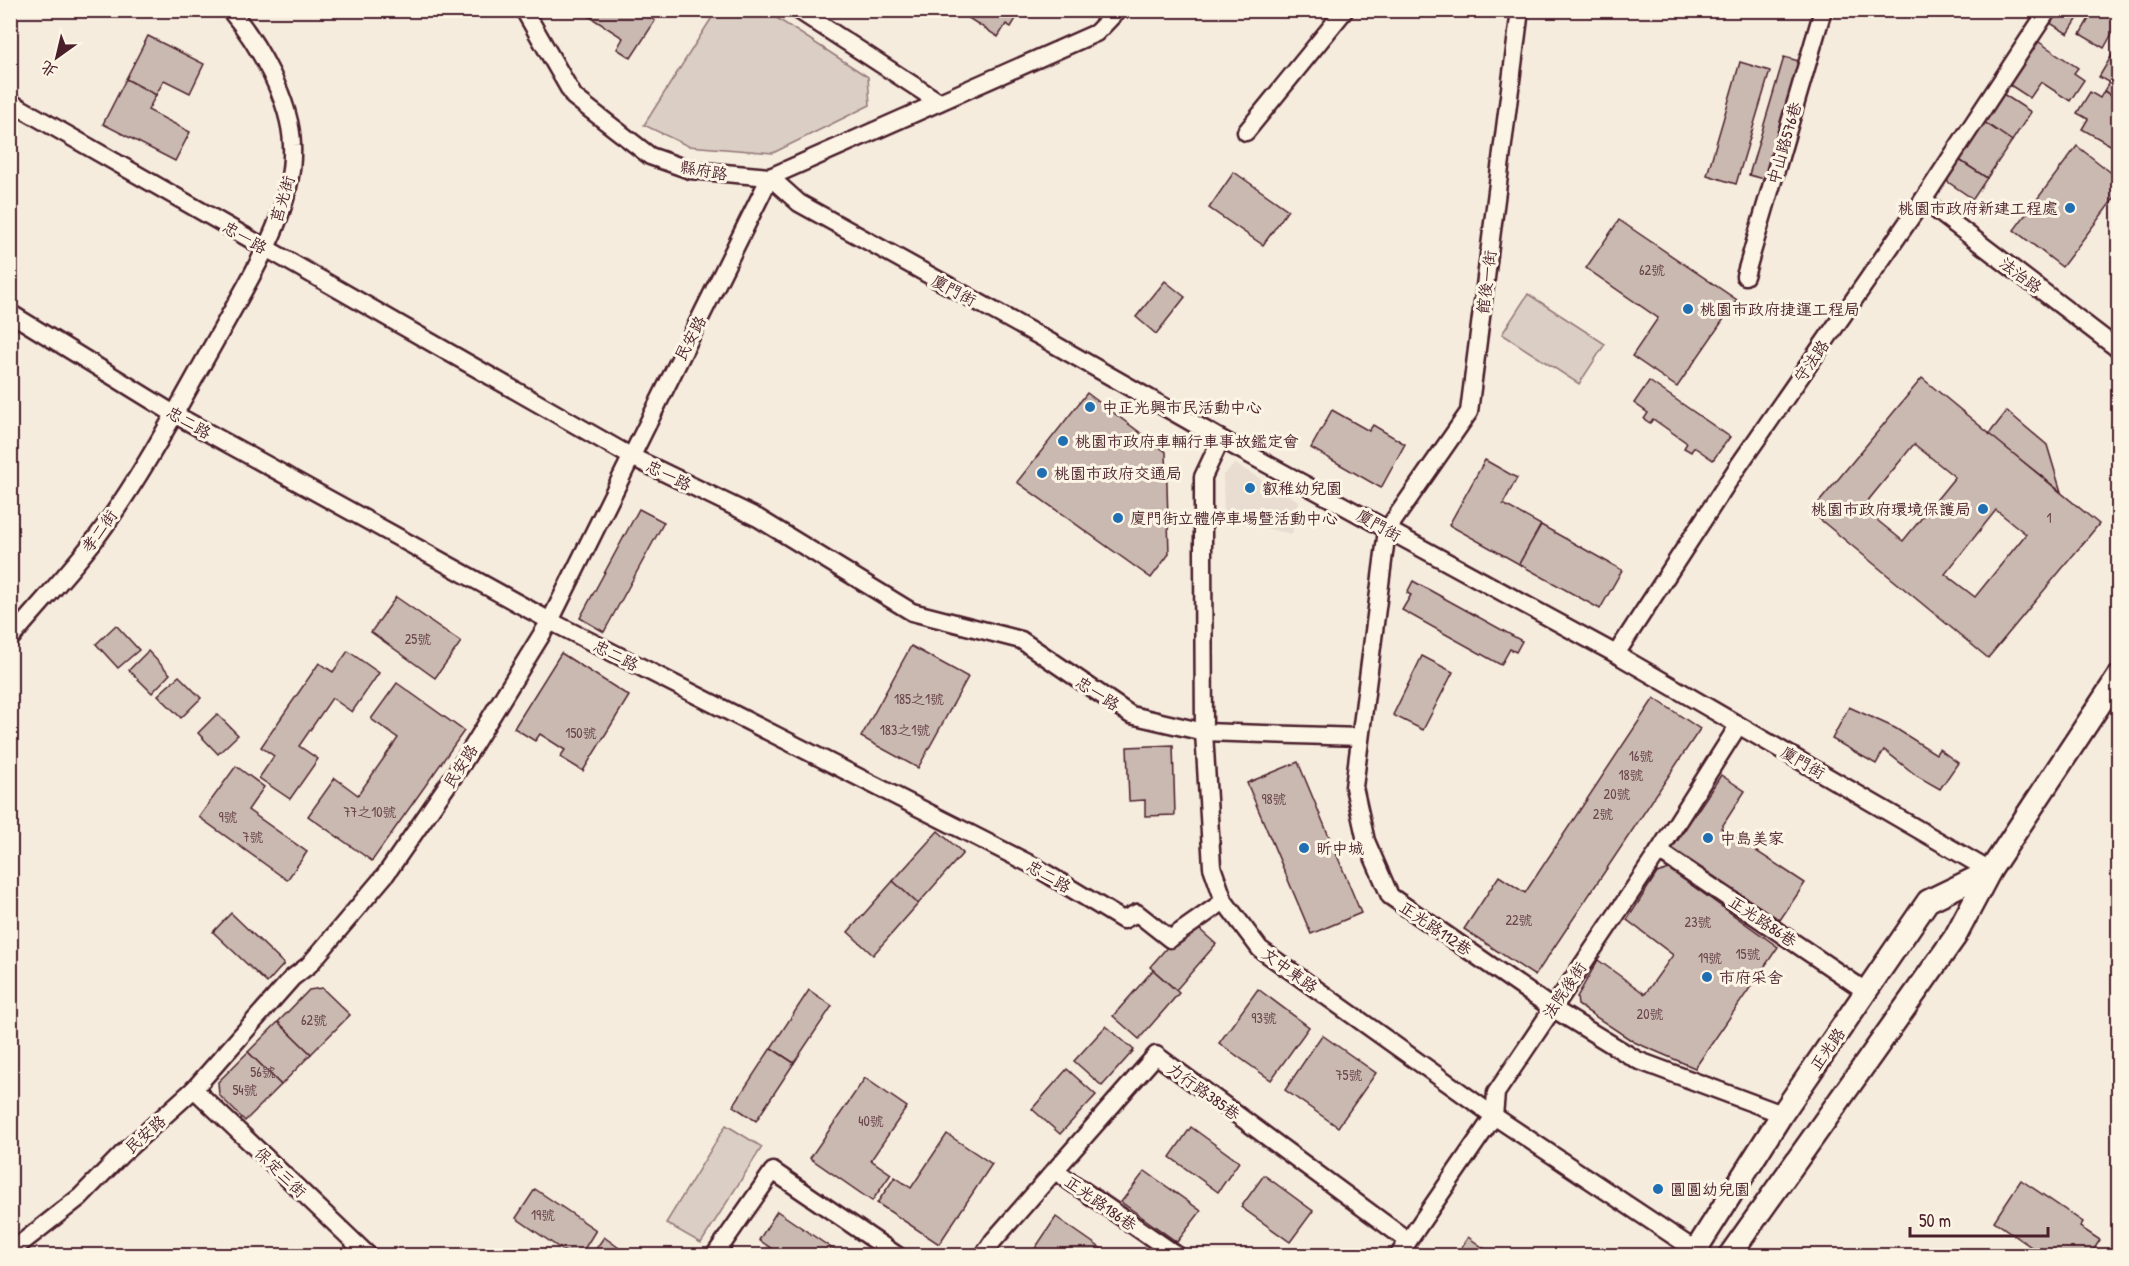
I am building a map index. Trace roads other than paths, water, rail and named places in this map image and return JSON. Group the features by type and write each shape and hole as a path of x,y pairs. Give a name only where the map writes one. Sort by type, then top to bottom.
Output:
{"street":[{"name":"莒光街","path":"174,414 266,249 288,186 292,143 283,104 270,70 243,25 230,10"},
{"name":"縣府路","path":"524,10 574,97 650,156 690,170 770,177 1096,33 1118,10"},
{"path":"798,10 939,102"},
{"path":"1246,132 1345,10"},
{"name":"館後一街","path":"1387,530 1469,412 1520,10"},
{"name":"中山路576巷","path":"1745,276 1823,10"},
{"name":"守法路","path":"1616,654 1739,465 1923,200 2048,10"},
{"name":"忠一路","path":"10,102 632,457 758,518 912,612 1021,640 1131,715 1204,732 1360,736"},
{"name":"廈門街","path":"770,177 799,203 1221,440 1616,654 1990,871"},
{"name":"民安路","path":"10,1252 80,1197 194,1089 292,978 309,965 386,874 462,764 550,621 770,177"},
{"name":"法治路","path":"1923,200 2118,350"},
{"name":"忠二路","path":"10,313 174,414 550,621 1023,861 1123,920 1137,913 1170,939 1224,901"},
{"name":"孝二街","path":"10,639 93,542 148,460 174,414"},
{"name":"文中東路","path":"1221,440 1203,477 1204,732 1212,867 1224,901 1260,949 1494,1116 1695,1254"},
{"name":"正光路112巷","path":"1387,530 1354,787 1366,842 1390,896 1552,1008 1636,1060 1782,1114"},
{"path":"1695,1254 1730,1255 1955,937 1990,871 2116,686"},
{"name":"法院後街","path":"1398,1256 1494,1116 1496,1093 1659,851 1738,726"},
{"name":"正光路86巷","path":"1659,851 1866,992"},
{"name":"正光路","path":"1695,1254 1782,1114 1928,901 1990,871"},
{"name":"力行路385巷","path":"983,1256 993,1240 1156,1055 1407,1240"},
{"name":"保定三街","path":"194,1089 369,1256"},
{"path":"714,1256 773,1171 898,1256"},
{"name":"正光路186巷","path":"1055,1171 1178,1256"}],"place":[{"name":"桃園市政府新建工程處","path":"2070,208"},
{"name":"桃園市政府捷運工程局","path":"1688,309"},
{"name":"中正光興市民活動中心","path":"1090,407"},
{"name":"桃園市政府車輛行車事故鑑定會","path":"1063,441"},
{"name":"桃園市政府交通局","path":"1042,473"},
{"name":"叡稚幼兒園","path":"1250,488"},
{"name":"桃園市政府環境保護局","path":"1983,509"},
{"name":"廈門街立體停車場暨活動中心","path":"1118,518"},
{"name":"中島美家","path":"1708,838"},
{"name":"昕中城","path":"1304,848"},
{"name":"市府采舍","path":"1707,977"},
{"name":"圓圓幼兒園","path":"1658,1189"}]}
